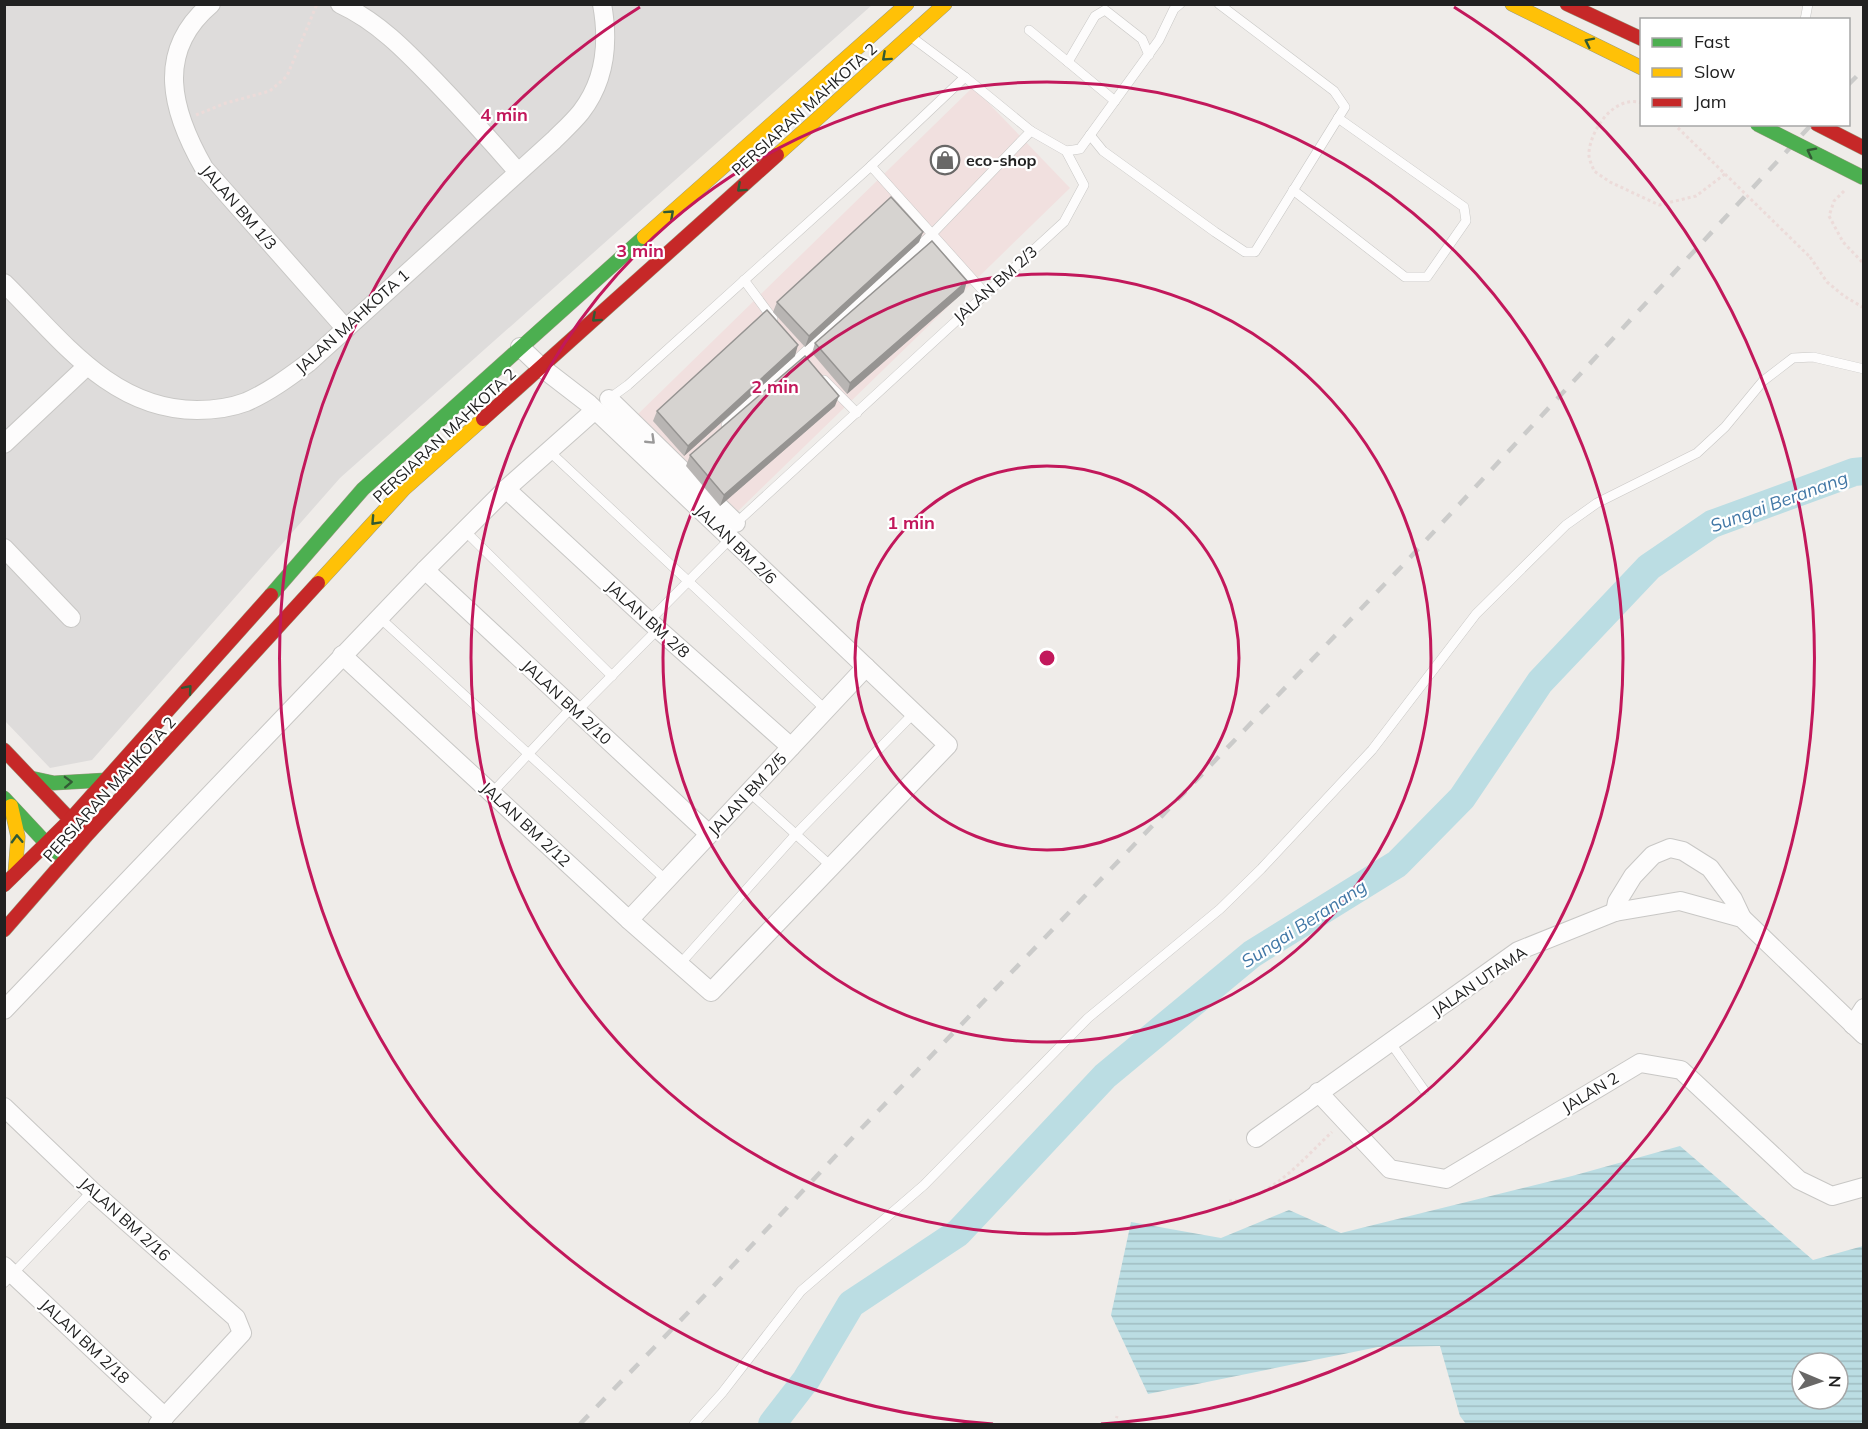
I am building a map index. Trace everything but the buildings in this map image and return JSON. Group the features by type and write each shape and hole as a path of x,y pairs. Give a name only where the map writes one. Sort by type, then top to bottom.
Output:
{"main road":[{"name":"PERSIARAN MAHKOTA 2","path":"4,885 45,842 70,820 363,489 907,4"},
{"name":"PERSIARAN MAHKOTA 2","path":"4,930 86,836 404,489 945,4"},
{"path":"1512,4 1640,68"},
{"path":"1567,4 1640,39"},
{"path":"1761,126 1863,178"},
{"path":"1821,126 1863,148"},
{"path":"4,750 86,836"},
{"path":"31,778 54,783 105,780"},
{"path":"8,802 45,842 67,860"},
{"path":"8,802 18,837 15,874"}],"street":[{"name":"JALAN BM 1/3","path":"211,4 195,20 183,39 175,61 178,114 189,143 204,168 346,328"},
{"path":"340,4 360,15 396,41 464,111 518,172"},
{"name":"JALAN MAHKOTA 1","path":"4,283 87,366 130,395 162,407 219,409 246,402 274,388 308,363 554,140 580,112 597,85 605,53 605,20 602,4"},
{"name":"JALAN BM 2/6","path":"520,347 541,367 602,405 948,746 832,867"},
{"path":"4,444 87,366"},
{"path":"4,1010 425,570 506,489 602,405 684,464 730,532"},
{"name":"JALAN BM 2/8","path":"506,489 653,625 791,747"},
{"path":"4,548 71,618"},
{"name":"JALAN BM 2/10","path":"425,570 709,834"},
{"name":"JALAN BM 2/12","path":"342,655 629,920 711,992 832,867"},
{"name":"JALAN BM 2/5","path":"629,920 866,667"},
{"path":"1615,912 1617,902 1633,876 1653,855 1670,848 1683,851 1710,868 1733,899 1743,918"},
{"name":"JALAN UTAMA","path":"1256,1138 1518,951 1615,912 1680,901 1743,918 1858,1030"},
{"path":"1858,1030 1863,1008"},
{"name":"JALAN 2","path":"1318,1092 1390,1169 1446,1179 1640,1063 1681,1070 1799,1180 1832,1196 1863,1187"},
{"name":"JALAN BM 2/16","path":"4,1107 93,1191 236,1318 242,1333 162,1421"},
{"name":"JALAN BM 2/18","path":"7,1274 162,1421"}],"lane":[{"path":"910,36 1031,131 1066,151 1080,149 1149,55 1174,9 1180,4"},
{"path":"1090,135 1103,151 1215,232 1245,252 1255,252 1345,106 1334,91 1220,4"},
{"path":"1068,62 1095,16 1105,10 1142,39 1149,55"},
{"path":"1029,30 1115,101"},
{"path":"602,405 628,385 871,166 965,77"},
{"path":"1293,190 1405,277 1427,277 1466,220 1464,207 1338,118"},
{"path":"714,436 932,234 1031,131"},
{"name":"JALAN BM 2/3","path":"492,793 528,754 612,676 730,532 1064,222 1084,185 1066,151"},
{"path":"871,166 985,293"},
{"path":"744,280 779,327"},
{"path":"794,346 809,364"},
{"path":"694,1425 722,1393 801,1291 924,1185 1088,1018 1220,909 1262,869 1372,750 1476,614 1566,525 1597,503 1697,453 1725,427 1763,381 1793,358 1813,357 1863,369"},
{"path":"817,372 857,413"},
{"path":"549,451 826,710"},
{"path":"465,531 612,676"},
{"path":"379,617 666,880"},
{"path":"680,964 796,834 914,713"},
{"path":"749,792 832,867"},
{"path":"1390,1042 1424,1090"},
{"path":"7,1274 93,1191"}],"path":[{"path":"181,121 226,103 270,91 287,76 317,4"},
{"path":"1640,103 1622,102 1610,111 1598,127 1589,153 1594,171 1611,182 1659,205 1695,196 1725,174"},
{"path":"1676,126 1810,257 1827,282 1863,308"},
{"path":"1849,186 1834,201 1829,216 1843,242 1863,264"},
{"path":"1229,1201 1241,1201 1273,1186 1345,1120"},
{"path":"1115,1425 1117,1416"}],"shaded area":[{"path":"5,5 872,5 340,478 92,760 50,768 5,721"},
{"path":"973,87 1070,188 732,517 635,417"}],"water":[{"path":"1680,1146 1813,1260 1863,1246 1863,1422 1858,1424 1466,1424 1460,1416 1440,1346 1378,1347 1148,1394 1111,1315 1131,1222 1221,1238 1289,1210 1341,1233 1572,1176"}],"waterway":[{"name":"Sungai Beranang","path":"772,1424 806,1380 851,1304 958,1233 1105,1076 1252,954 1397,864 1462,798 1540,682 1649,567 1712,524 1854,472 1864,471"}],"railway":[{"path":"1850,83 1864,69"},
{"path":"580,1424 1404,564 1810,126"}],"traffic: fast":[{"path":"1761,126 1864,178"},
{"path":"271,595 363,489 644,237"},
{"path":"31,778 54,783 106,780"},
{"path":"4,798 58,853"}],"traffic: slow":[{"path":"644,237 907,4"},
{"path":"777,155 945,4"},
{"path":"1512,4 1640,67"},
{"path":"318,583 404,489 483,419"},
{"path":"11,806 18,837 15,874"}],"traffic: jam":[{"path":"1567,4 1640,38"},
{"path":"1821,126 1864,148"},
{"path":"483,419 777,155"},
{"path":"4,930 86,836 318,583"},
{"path":"4,885 70,820 271,595"},
{"path":"4,750 81,831"}],"place":[{"name":"eco-shop","path":"945,160"}]}
